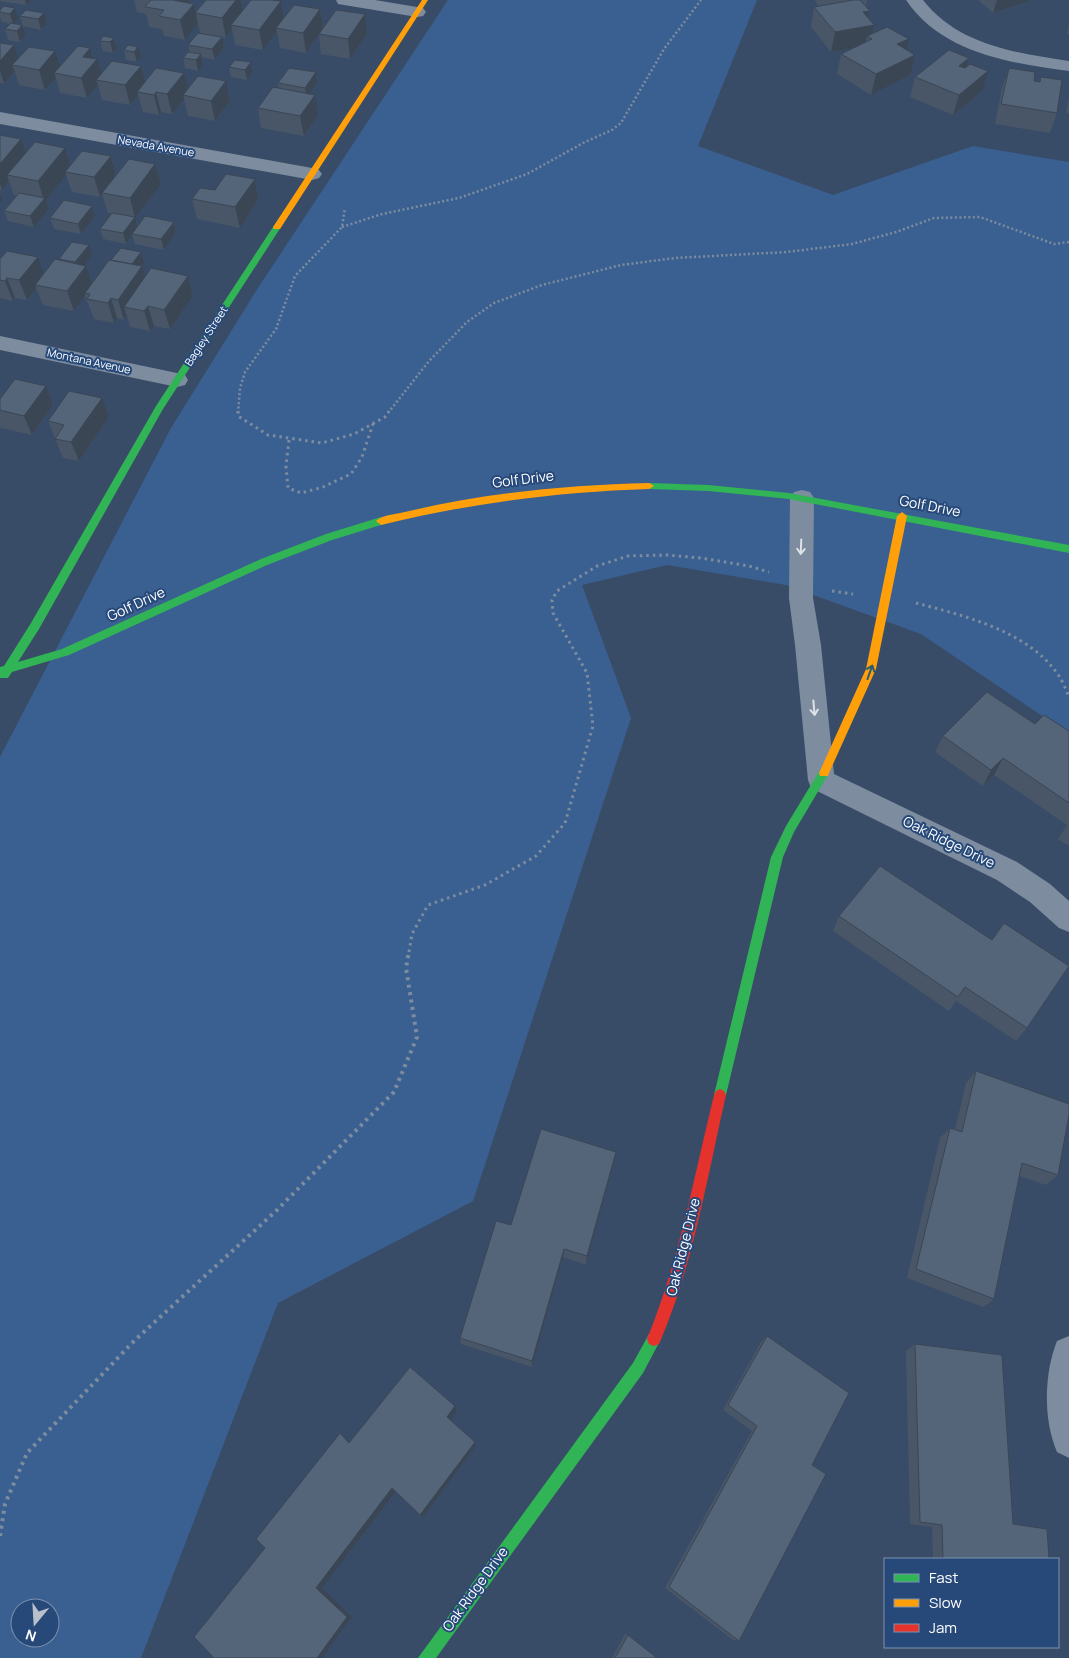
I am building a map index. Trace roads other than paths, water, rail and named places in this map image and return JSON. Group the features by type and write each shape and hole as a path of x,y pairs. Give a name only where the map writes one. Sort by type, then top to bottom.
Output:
{"street":[{"path":"344,0 421,6"},
{"path":"914,0 934,22 962,39 1014,57 1069,66"},
{"name":"Bagley Street","path":"0,680 4,670 35,626 177,380 421,6"},
{"name":"Nevada Avenue","path":"0,118 312,174"},
{"name":"Montana Avenue","path":"0,343 177,380"},
{"name":"Golf Drive","path":"4,670 71,650 154,614 222,579 288,551 369,524 435,508 540,491 608,486 693,487 765,492 902,516 1069,549"},
{"path":"802,498 800,582 808,645 820,780"},
{"name":"Oak Ridge Drive","path":"426,1658 638,1368 658,1333 682,1256 777,857 790,829 820,780 872,669 884,598 902,516"},
{"name":"Oak Ridge Drive","path":"820,780 1007,871 1040,893 1069,919"},
{"path":"1069,1353 1066,1366 1065,1415 1069,1440"}]}
